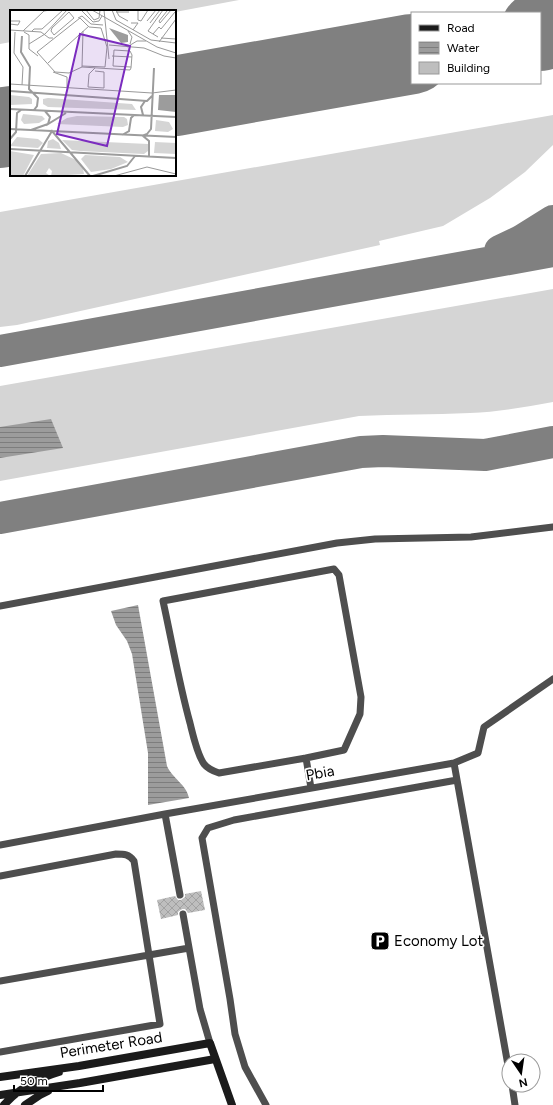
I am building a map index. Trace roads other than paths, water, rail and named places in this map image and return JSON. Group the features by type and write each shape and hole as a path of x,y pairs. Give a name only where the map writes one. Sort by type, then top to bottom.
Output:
{"street":[{"path":"210,1043 232,1105"},
{"name":"Perimeter Road","path":"0,1077 79,1066 210,1043"},
{"name":"Perimeter Road","path":"0,1095 58,1087 215,1059"},
{"path":"4,1105 16,1093 33,1082 79,1066"},
{"path":"25,1105 40,1095 58,1087"}],"lane":[{"path":"0,606 337,543 375,539 471,537 553,527"},
{"path":"334,569 339,575 361,697 360,714 344,750 306,758 219,773 212,771 202,762 193,736 184,700 163,601 334,569"},
{"name":"Pbia","path":"0,845 454,763 478,754 484,727 553,679"},
{"path":"306,758 311,788"},
{"path":"454,763 506,1053"},
{"path":"266,1105 245,1067 234,1034 230,998 202,838 208,828 234,820 457,780"},
{"path":"165,814 180,895"},
{"path":"0,876 116,854 130,856 134,861 160,1024 0,1052"},
{"path":"183,914 200,1009 210,1043"},
{"path":"0,981 189,948"},
{"path":"513,1093 515,1105"}],"water":[{"path":"51,419 63,448 0,458 0,427"},
{"path":"138,605 167,766 188,793 189,798 148,805 148,753 132,654 127,641 116,625 111,611"}],"place":[{"name":"Economy Lot","path":"380,941"}]}
